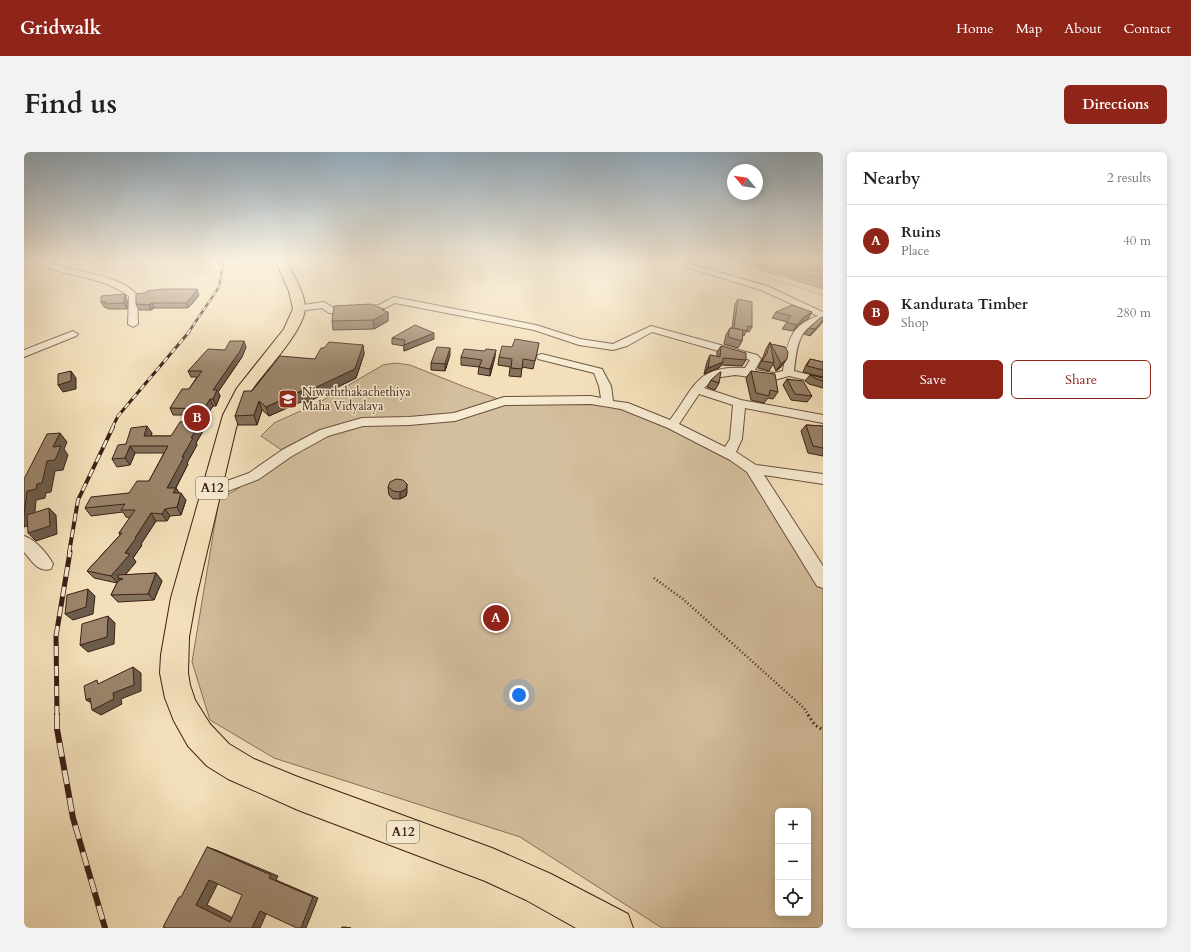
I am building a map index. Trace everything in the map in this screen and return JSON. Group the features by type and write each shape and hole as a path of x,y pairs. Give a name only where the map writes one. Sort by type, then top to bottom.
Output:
{"highway":[{"path":"296,295 299,308"},
{"name":"A12","path":"299,308 290,328 245,388 237,402 230,420 210,493 180,618 174,655 174,675 177,692 185,714 198,733 213,750 227,762 293,793 361,816 494,867 576,907 614,928"}],"street":[{"path":"133,295 133,324"},
{"path":"779,295 823,316"},
{"path":"299,308 324,305 332,311 373,309 381,308 394,300 536,328 579,342 613,347 623,344 651,329 753,357 756,359 748,372"},
{"path":"788,373 794,340 801,329 808,323 823,316"},
{"path":"24,354 73,334"},
{"path":"542,357 598,371 605,386 608,403"},
{"path":"672,425 683,411 696,389 711,375 728,372 748,372 775,377 788,373 823,381"},
{"path":"696,389 739,403 823,419"},
{"path":"210,493 254,476 287,453 324,433 362,422 409,421 455,417 504,401 591,400 624,406 672,425 728,454 752,469 823,581"},
{"path":"728,454 736,439 739,403"},
{"path":"752,469 823,479"},
{"path":"24,542 45,564"}],"path":[{"path":"654,578 683,599 804,708 815,725 823,730"}],"shaded area":[{"path":"395,363 410,365 504,401 591,400 624,406 752,469 823,581 823,928 662,928 520,837 274,758 210,720 192,662 219,499 236,490 286,453 261,436 274,423 318,403 383,365"}],"building":[{"path":"125,295 124,303 105,304 106,302 101,302 101,296"},
{"path":"136,295 193,295 186,303 152,303 149,305 136,304"},
{"path":"738,299 752,302 752,327 748,326 747,331 734,328"},
{"path":"370,304 388,312 373,320 332,321 334,306"},
{"path":"792,305 812,312 804,317 797,325 786,322 791,316 776,312"},
{"path":"823,317 823,320 815,329 809,328 820,318"},
{"path":"415,325 434,333 404,345 405,340 392,338"},
{"path":"730,328 743,330 742,341 728,337"},
{"path":"515,339 539,343 535,361 523,359 522,369 511,368 512,359 499,357 502,346 512,347"},
{"path":"230,341 244,341 240,351 213,390 217,390 213,399 210,399 204,409 170,408 182,389 189,389 202,371 188,371 208,349 225,350"},
{"path":"329,342 363,345 355,369 304,393 301,391 266,407 259,401 254,415 235,416 244,391 252,391 280,356 315,359 321,348 324,348"},
{"path":"770,342 774,363 762,361 767,353"},
{"path":"771,344 785,347 788,352 787,359 781,364"},
{"path":"721,346 746,353 746,360 723,358 723,362 708,368 710,355 720,357"},
{"path":"437,347 450,348 445,364 431,363"},
{"path":"464,349 485,351 486,349 496,350 490,369 479,367 482,360 461,357"},
{"path":"810,359 823,362 823,370 807,366"},
{"path":"71,371 71,381 58,385 58,374"},
{"path":"751,371 775,374 778,392 770,390 769,396 756,393"},
{"path":"720,372 719,383 711,380"},
{"path":"810,375 823,378 823,381 814,378"},
{"path":"787,379 803,381 812,396 795,394"},
{"path":"196,420 194,423 199,424 182,457 184,457 167,488 176,488 173,493 181,493 177,507 165,509 162,514 151,513 125,553 130,554 111,576 87,571 122,533 119,533 135,510 121,510 125,504 85,508 91,497 129,493 137,481 149,481 168,446 130,446 125,458 112,459 118,445 126,444 131,428 147,426 144,436 171,436 180,422"},
{"path":"806,425 823,426 823,448 813,446"},
{"path":"60,433 53,447 61,446 55,460 47,461 42,483 37,484 36,489 27,491 24,515 24,479 47,434"},
{"path":"396,479 403,480 407,484 406,489 400,492 393,491 388,487 390,482"},
{"path":"49,508 50,526 28,533 27,515"},
{"path":"156,573 148,594 111,595 118,581 123,579 118,578 118,575"},
{"path":"88,589 86,607 65,614 67,595"},
{"path":"108,616 107,637 80,645 82,624"},
{"path":"133,667 134,685 113,693 114,699 92,710 90,698 86,700 84,686 97,680 98,684"},
{"path":"207,847 271,875 269,878 313,897 301,928 297,928 260,911 252,928 163,927 179,897 181,897","holes":["209,880 242,895 230,922 196,905"]}],"railway":[{"path":"188,333 213,295"},
{"path":"112,428 118,416 189,332"},
{"path":"69,553 78,500 113,427"},
{"path":"57,716 56,636 70,552"},
{"path":"57,716 57,729 73,818 105,928"}],"place":[{"name":"Niwaththakachethiya Maha Vidyalaya","path":"288,399"},
{"name":"Kandurata Timber","path":"197,418"},
{"name":"Ruins","path":"496,618"}]}
